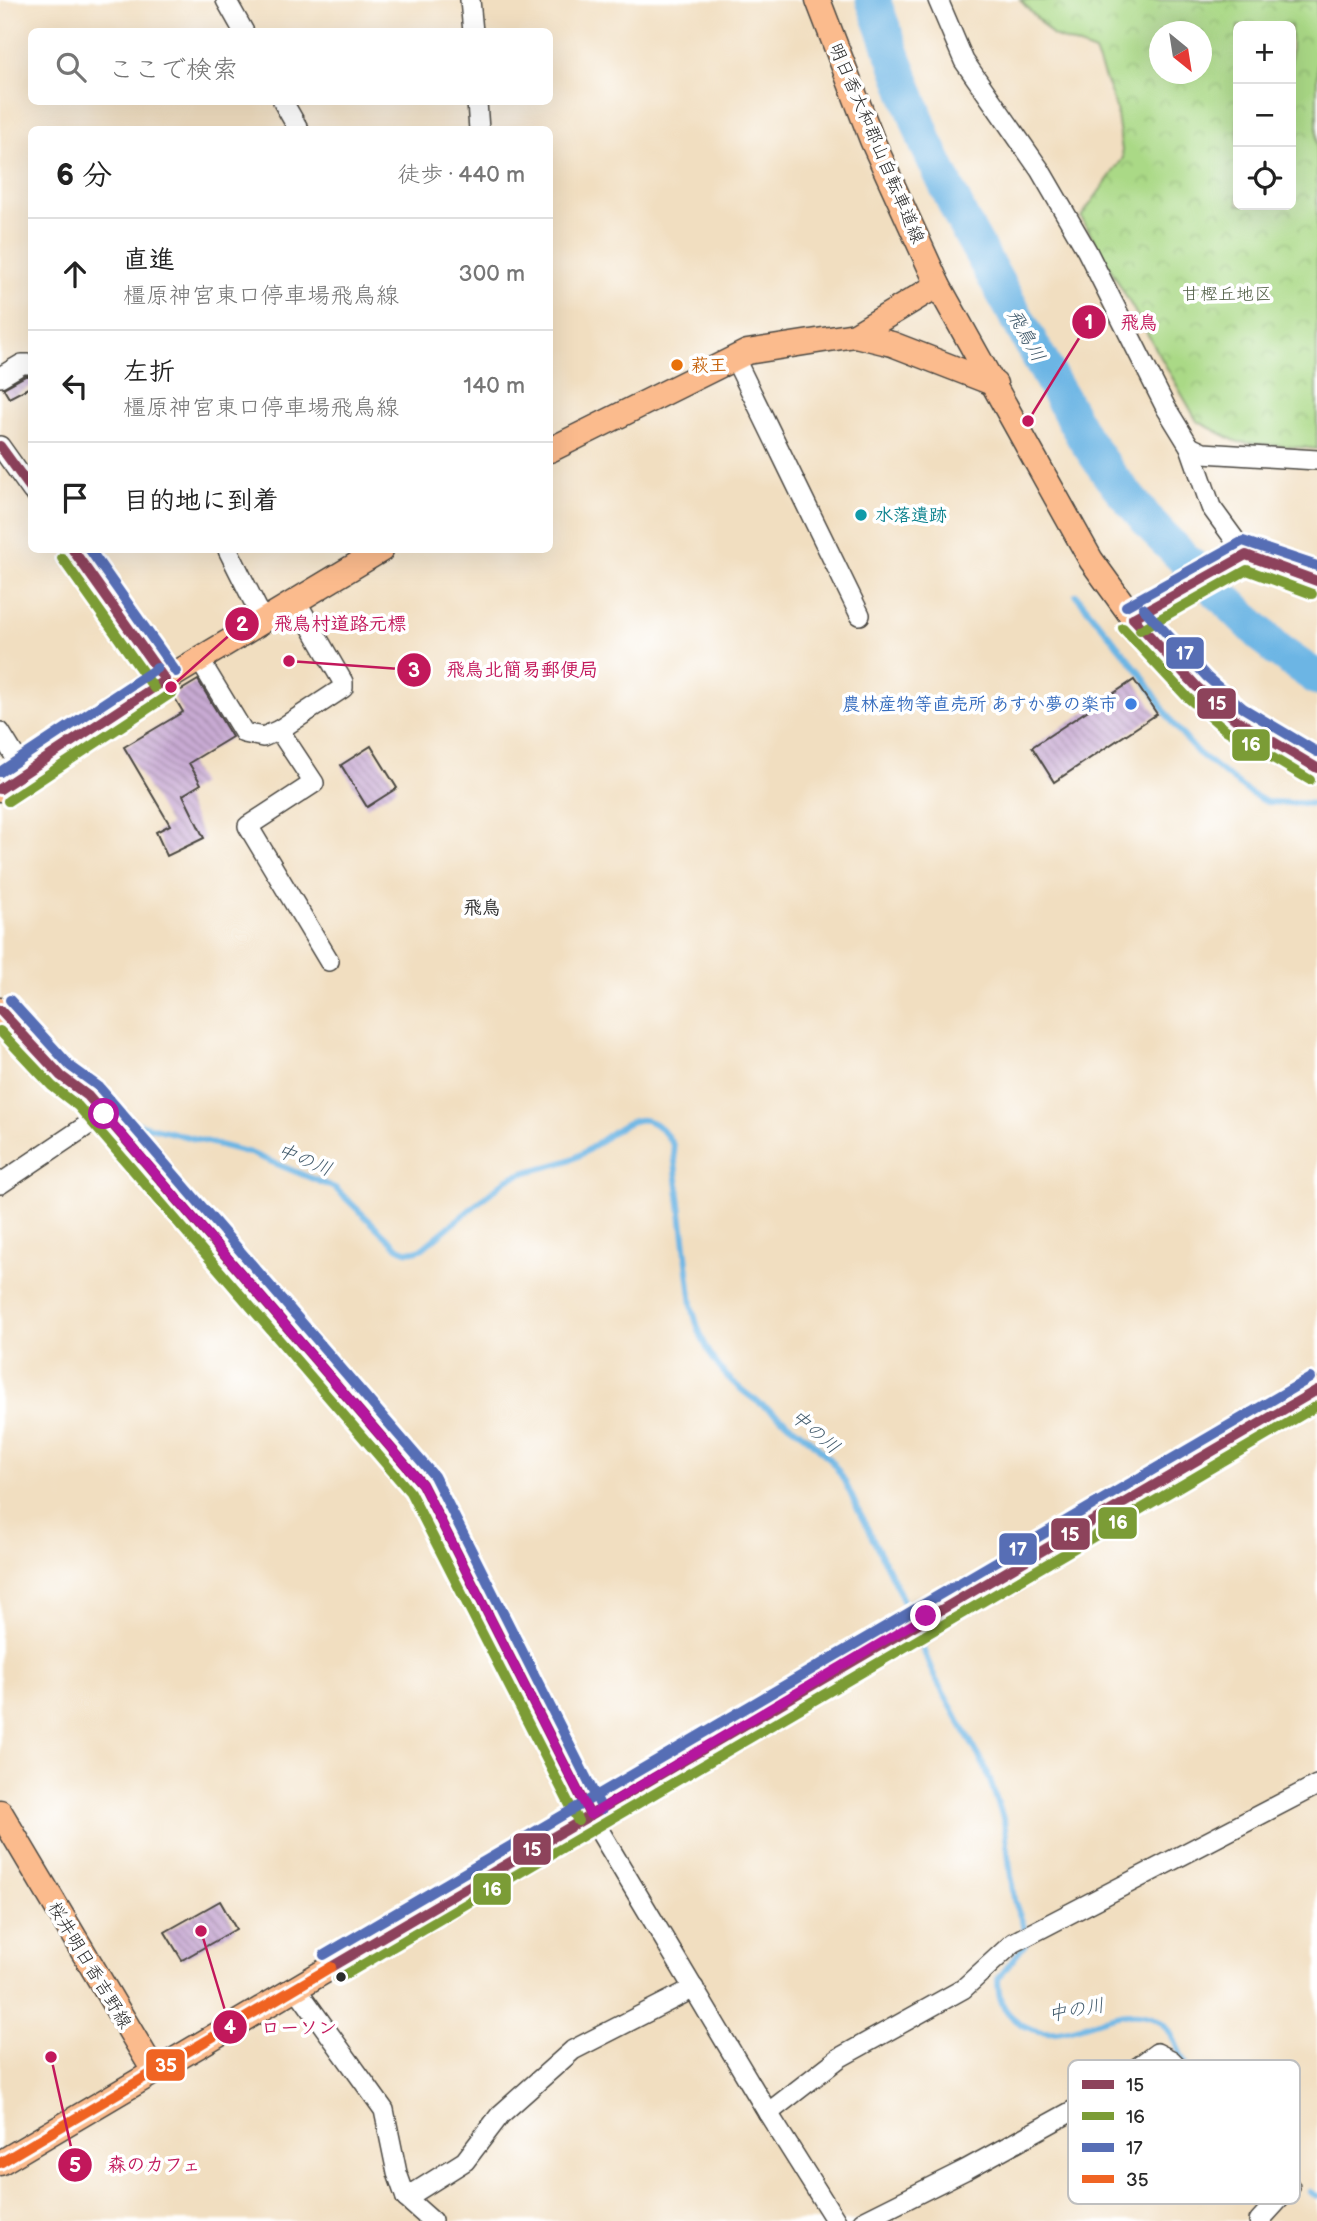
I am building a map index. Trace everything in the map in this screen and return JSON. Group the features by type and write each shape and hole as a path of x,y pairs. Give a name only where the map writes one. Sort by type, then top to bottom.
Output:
{"main road":[{"name":"明日香大和郡山自転車道線","path":"818,0 872,140 938,285 1091,560 1133,618 1197,687 1235,719 1289,750"},
{"path":"553,448 747,352 855,335 938,285"},
{"path":"855,335 892,344 995,384"},
{"path":"0,789 165,680 373,553"},
{"path":"1133,618 1239,559 1317,581"},
{"path":"0,1010 61,1076 88,1096 422,1484 590,1815"},
{"path":"0,2163 917,1622 1317,1390"},
{"name":"桜井明日香吉野線","path":"0,1812 154,2071"}],"street":[{"path":"226,0 242,28"},
{"path":"470,0 473,28"},
{"path":"938,0 964,61 1041,170 1087,251 1166,408 1190,447 1211,507 1239,559"},
{"path":"285,105 297,126"},
{"path":"477,105 479,126"},
{"path":"735,359 860,615"},
{"path":"0,377 28,364"},
{"path":"0,446 28,485"},
{"path":"1190,447 1203,453 1317,460"},
{"path":"77,553 165,680"},
{"path":"230,553 263,620"},
{"path":"199,659 244,733 263,737 279,730 343,688 343,682 296,601"},
{"path":"279,730 314,783 248,826 329,961"},
{"path":"0,733 24,771"},
{"path":"1289,750 1317,768"},
{"path":"0,1184 104,1114"},
{"path":"768,2113 839,2058 963,1989 1013,1942 1317,1785"},
{"path":"590,1815 768,2113 836,2221"},
{"path":"296,1988 384,2110 397,2173 406,2198 432,2221"},
{"path":"406,2198 465,2161 500,2115 573,2050 694,1988"},
{"path":"1148,2060 1157,2053 1171,2060"},
{"path":"863,2221 965,2170 1068,2113"},
{"path":"1259,2221 1274,2204"}],"green space":[{"name":"甘樫丘地区","path":"1020,0 1317,0 1317,449 1237,442 1197,421 1081,217 1123,158 1116,108 1095,52 1053,36"}],"building":[{"path":"28,376 28,388 9,398 3,388"},
{"path":"198,680 232,737 189,763 201,784 183,795 204,838 167,856 156,832 170,825 124,747 183,712 173,695"},
{"path":"1134,680 1157,714 1054,782 1032,747"},
{"path":"371,746 397,788 367,807 341,765"},
{"path":"220,1901 236,1929 182,1960 165,1932"}],"waterway":[{"name":"飛鳥川","path":"873,0 926,143 963,221 1084,438 1111,477 1159,534 1277,650 1317,678"},
{"path":"1076,595 1142,675 1173,724 1198,753 1251,794 1267,802 1317,804"},
{"name":"中の川","path":"0,1030 51,1092 84,1106"},
{"name":"中の川","path":"123,1120 250,1153 335,1188 396,1246 409,1252 423,1248 506,1180 572,1159 624,1125 637,1120 649,1121 661,1129 673,1145 692,1305 701,1336 714,1360 730,1379 810,1440 835,1466 910,1617"},
{"name":"中の川","path":"915,1630 935,1678 986,1769 1004,1821 1014,1900 1026,1932"},
{"name":"中の川","path":"1026,1943 998,1979 1002,2003 1017,2021 1033,2030 1050,2032 1067,2030 1118,2015 1152,2017 1169,2030 1184,2060"},
{"name":"中の川","path":"1310,2192 1317,2197"}],"transit line":[{"name":"15","path":"0,446 28,484"},
{"name":"17","path":"1126,606 1243,541 1317,566"},
{"name":"15","path":"75,553 165,680"},
{"name":"17","path":"92,553 176,672"},
{"name":"15","path":"1133,618 1246,555 1317,581"},
{"name":"16","path":"62,558 154,688"},
{"name":"16","path":"1140,630 1247,570 1312,594"},
{"name":"17","path":"1143,608 1207,677 1243,708 1317,752"},
{"name":"15","path":"1133,618 1197,687 1235,719 1317,768"},
{"name":"16","path":"1123,628 1187,697 1226,730 1310,780"},
{"name":"17","path":"0,772 157,668"},
{"name":"15","path":"0,789 165,680"},
{"name":"16","path":"8,801 173,692"},
{"name":"17","path":"10,1000 70,1066 99,1087 434,1476 602,1809"},
{"name":"15","path":"0,1010 61,1076 88,1096 422,1484 590,1815"},
{"name":"16","path":"0,1031 52,1086 78,1106 410,1492 578,1821"},
{"name":"17","path":"324,1955 1310,1378"},
{"name":"15","path":"331,1967 1317,1390"},
{"name":"16","path":"338,1979 1317,1406"},
{"name":"35","path":"0,2163 331,1967"}],"place":[{"name":"萩王","path":"677,365"},
{"name":"飛鳥","path":"1028,421"},
{"name":"水落遺跡","path":"861,515"},
{"name":"飛鳥北簡易郵便局","path":"289,661"},
{"name":"飛鳥村道路元標","path":"171,687"},
{"name":"農林産物等直売所 あすか夢の楽市","path":"1131,704"},
{"name":"ローソン","path":"201,1931"},
{"name":"森のカフェ","path":"51,2057"}],"district":[{"name":"飛鳥","path":"482,907"}],"route":[{"path":"104,1114 127,1144 422,1484 590,1815 926,1616"}]}
